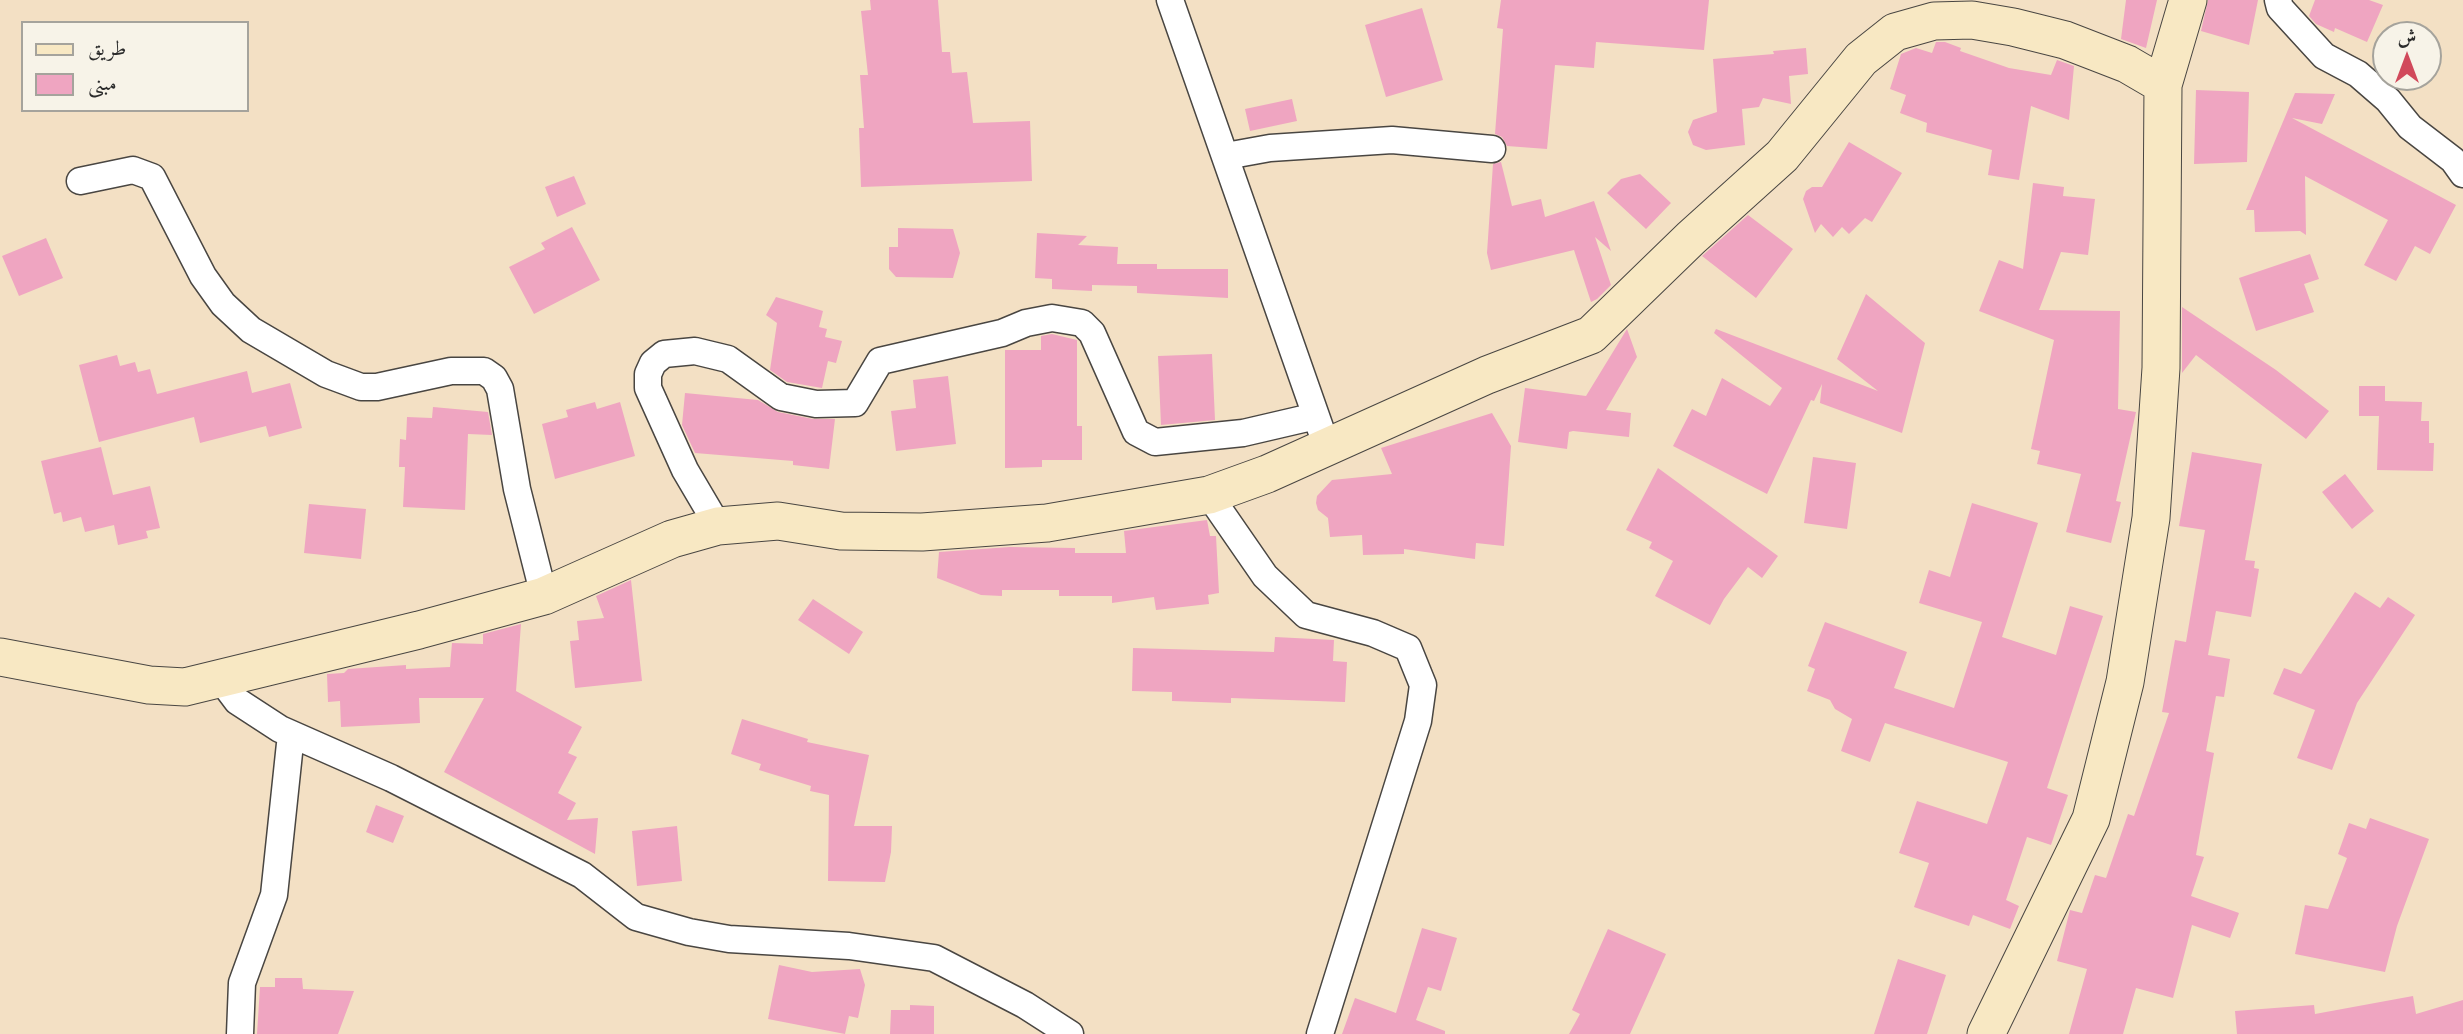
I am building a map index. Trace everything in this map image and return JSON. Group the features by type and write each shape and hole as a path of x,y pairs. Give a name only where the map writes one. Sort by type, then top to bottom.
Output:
{"street":[{"path":"1170,0 1322,432"},
{"path":"1986,1034 2091,820 2125,682 2151,518 2161,368 2163,85 2188,0"},
{"path":"2278,0 2280,8 2324,56 2358,74 2388,100 2410,127 2453,160 2463,174"},
{"path":"0,657 149,685 185,687 419,631 544,596 672,539 718,526 778,521 841,531 922,532 1047,523 1209,495 1267,474 1322,432 1487,375 1591,335 1691,237 1782,156 1861,60 1927,10 2065,40 2127,64 2163,85"},
{"path":"1226,156 1270,148 1392,140 1492,149"},
{"path":"80,181 133,170 152,177 203,276 223,304 251,330 326,374 361,387 377,387 451,372 484,371 494,379 500,389 517,489 544,596"},
{"path":"718,526 685,470 648,388 648,374 653,363 664,354 695,351 728,359 782,397 816,404 855,403 880,361 1002,333 1026,323 1052,318 1082,323 1092,333 1136,432 1155,442 1243,433 1322,432"},
{"path":"1209,495 1265,576 1306,615 1373,633 1408,648 1423,685 1418,721 1320,1034"},
{"path":"219,677 237,701 291,734 391,778 582,875 636,917 689,932 729,939 872,948 934,958 1025,1005 1070,1034"},
{"path":"240,1034 242,983 274,895 291,734"}],"building":[{"path":"870,0 938,0 942,52 950,52 952,73 967,72 973,123 1030,121 1032,181 861,187 859,128 864,128 860,75 868,75 861,11 871,10"},
{"path":"1501,0 1709,0 1704,50 1596,42 1594,68 1555,65 1547,149 1507,146 1502,137 1495,134 1503,29 1497,28"},
{"path":"2126,0 2157,0 2146,48 2121,39"},
{"path":"2208,0 2258,0 2249,45 2201,31"},
{"path":"2315,0 2369,0 2383,5 2376,21 2372,21 2372,30 2367,42 2335,28 2334,32 2316,24 2309,16"},
{"path":"1422,8 1443,80 1386,97 1365,25"},
{"path":"1936,42 1945,42 1961,48 1960,51 2009,68 2051,75 2057,60 2074,66 2069,120 2031,106 2019,180 1988,175 1992,150 1926,132 1927,123 1900,113 1906,95 1890,89 1901,54 1916,48 1932,53"},
{"path":"1806,48 1808,74 1789,76 1791,104 1763,98 1759,107 1742,109 1745,145 1706,150 1693,145 1688,132 1693,120 1717,112 1713,59 1774,54 1773,51"},
{"path":"2196,90 2249,92 2247,162 2194,164"},
{"path":"2295,93 2335,94 2322,124 2292,118 2456,205 2430,254 2415,246 2396,281 2364,265 2388,220 2305,176 2306,235 2300,231 2255,232 2254,210 2246,210"},
{"path":"1292,99 1297,121 1250,131 1245,109"},
{"path":"1849,142 1902,173 1872,222 1865,218 1849,234 1842,227 1833,237 1821,224 1815,233 1803,199 1806,191 1812,187 1822,187"},
{"path":"1501,162 1512,206 1541,199 1545,217 1594,201 1611,251 1595,237 1611,285 1597,299 1591,302 1574,250 1491,270 1487,253 1493,164"},
{"path":"1640,174 1671,203 1646,229 1607,193 1621,179"},
{"path":"574,176 586,204 557,217 545,187"},
{"path":"2033,183 2064,187 2063,196 2095,199 2088,255 2061,252 2039,310 2120,311 2118,409 2136,412 2116,501 2121,502 2111,543 2066,532 2081,474 2037,464 2040,451 2031,449 2054,340 1979,311 1999,260 2023,269"},
{"path":"1748,215 1793,249 1756,298 1702,256"},
{"path":"572,227 600,280 534,314 509,267 545,249 541,243"},
{"path":"898,228 953,229 960,253 953,278 896,277 889,269 889,247 898,247"},
{"path":"1037,233 1087,236 1078,245 1118,247 1117,264 1157,264 1157,269 1228,269 1228,298 1137,293 1137,286 1092,285 1092,291 1052,289 1052,279 1035,278"},
{"path":"46,238 63,278 19,296 2,256"},
{"path":"2310,254 2319,279 2304,284 2314,312 2256,331 2239,278"},
{"path":"1866,294 1925,343 1902,433 1820,403 1822,384 1814,401 1811,400 1767,494 1673,446 1692,409 1706,416 1722,378 1770,406 1782,388 1714,333 1716,329 1878,391 1837,359"},
{"path":"776,297 823,311 819,327 827,329 825,337 842,341 836,363 828,361 822,388 787,382 770,370 777,323 766,315"},
{"path":"2182,307 2276,370 2329,411 2306,439 2196,355 2182,373"},
{"path":"1627,329 1637,357 1606,410 1631,413 1629,437 1573,431 1569,432 1567,449 1518,442 1525,388 1586,396"},
{"path":"1052,334 1077,340 1077,426 1082,426 1082,460 1042,460 1042,467 1005,468 1005,350 1041,350 1041,336"},
{"path":"1212,354 1215,420 1161,425 1158,356"},
{"path":"117,355 120,366 135,362 138,372 150,369 157,394 247,371 252,393 290,383 302,428 269,437 266,426 200,443 194,417 99,442 79,365"},
{"path":"948,376 956,444 896,451 891,411 916,408 913,380"},
{"path":"2359,386 2385,386 2385,401 2422,402 2421,421 2429,421 2429,443 2434,443 2433,471 2377,470 2379,416 2359,416"},
{"path":"685,393 758,400 778,412 813,419 835,419 829,469 793,465 793,461 695,453 682,425"},
{"path":"595,402 597,409 620,402 635,456 555,479 542,424 568,417 566,410"},
{"path":"433,407 488,412 492,435 468,434 465,510 403,507 405,467 399,467 400,439 406,440 407,417 432,418"},
{"path":"1492,413 1511,446 1504,546 1476,543 1475,559 1404,549 1404,554 1363,555 1362,535 1330,537 1328,518 1318,510 1316,503 1317,496 1332,480 1392,474 1381,448"},
{"path":"101,447 113,495 150,486 160,528 146,531 148,538 118,545 114,525 85,532 81,517 63,522 61,512 54,514 41,461"},
{"path":"2192,452 2262,464 2245,560 2255,561 2254,568 2259,569 2251,617 2216,611 2208,655 2230,659 2224,697 2216,696 2206,751 2214,753 2196,855 2204,857 2191,896 2239,913 2230,938 2192,925 2173,998 2136,988 2123,1034 2069,1034 2087,969 2057,961 2070,910 2082,913 2095,875 2106,878 2128,814 2134,816 2169,713 2162,712 2175,640 2186,642 2205,530 2179,526"},
{"path":"1813,457 1856,463 1847,529 1804,523"},
{"path":"1658,468 1778,556 1762,578 1748,567 1724,599 1710,625 1655,596 1673,561 1649,548 1652,542 1626,530"},
{"path":"2345,474 2374,511 2352,529 2322,492"},
{"path":"1972,503 2038,523 2002,637 2056,655 2070,606 2103,616 2047,788 2068,795 2051,845 2027,837 2006,900 2019,906 2010,929 1973,915 1969,926 1914,907 1929,863 1899,853 1917,801 1987,824 2008,762 1885,723 1870,762 1841,751 1852,719 1835,709 1830,700 1807,691 1815,669 1808,666 1825,622 1907,652 1894,688 1954,708 1982,622 1919,603 1929,570 1950,577"},
{"path":"309,504 366,509 361,559 304,553"},
{"path":"1207,520 1210,536 1216,536 1219,593 1208,595 1209,604 1156,610 1154,597 1112,603 1112,596 1059,596 1059,590 1002,590 1002,596 981,595 937,578 939,552 1010,547 1075,548 1075,553 1126,553 1124,531"},
{"path":"631,580 642,681 575,688 570,641 579,640 577,621 604,618 596,596"},
{"path":"2355,592 2380,608 2388,597 2415,615 2357,703 2332,770 2297,758 2315,710 2273,694 2284,668 2301,674"},
{"path":"813,599 863,632 849,654 798,620"},
{"path":"521,624 516,691 582,727 568,753 577,757 558,793 576,803 567,820 598,818 595,854 444,772 484,698 419,698 420,723 341,727 340,701 328,702 327,674 344,673 348,669 406,665 406,669 450,667 452,643 483,644 483,634"},
{"path":"1275,637 1334,640 1333,661 1347,662 1345,702 1231,698 1231,703 1172,701 1172,692 1132,691 1133,648 1274,652"},
{"path":"742,719 808,739 807,742 869,755 854,826 892,826 891,852 885,882 828,881 829,795 810,791 811,786 759,770 761,764 731,754"},
{"path":"376,805 404,816 393,843 366,832"},
{"path":"2370,818 2429,839 2397,926 2385,972 2295,954 2305,905 2328,909 2347,858 2338,854 2349,823 2366,829"},
{"path":"677,826 682,881 637,886 632,831"},
{"path":"1422,928 1457,938 1441,991 1428,987 1416,1020 1445,1031 1445,1034 1342,1034 1355,998 1396,1013"},
{"path":"1608,929 1666,954 1630,1034 1569,1034 1580,1014 1572,1010"},
{"path":"1898,959 1946,975 1927,1034 1874,1034"},
{"path":"779,965 812,972 860,969 865,985 858,1018 849,1016 845,1034 768,1019"},
{"path":"275,978 302,978 303,989 354,991 338,1034 257,1034 260,987 275,987"},
{"path":"2413,996 2416,1014 2463,1000 2463,1034 2237,1034 2235,1011 2314,1005 2315,1014"},
{"path":"910,1005 934,1006 934,1034 890,1034 891,1010 910,1010"}]}
